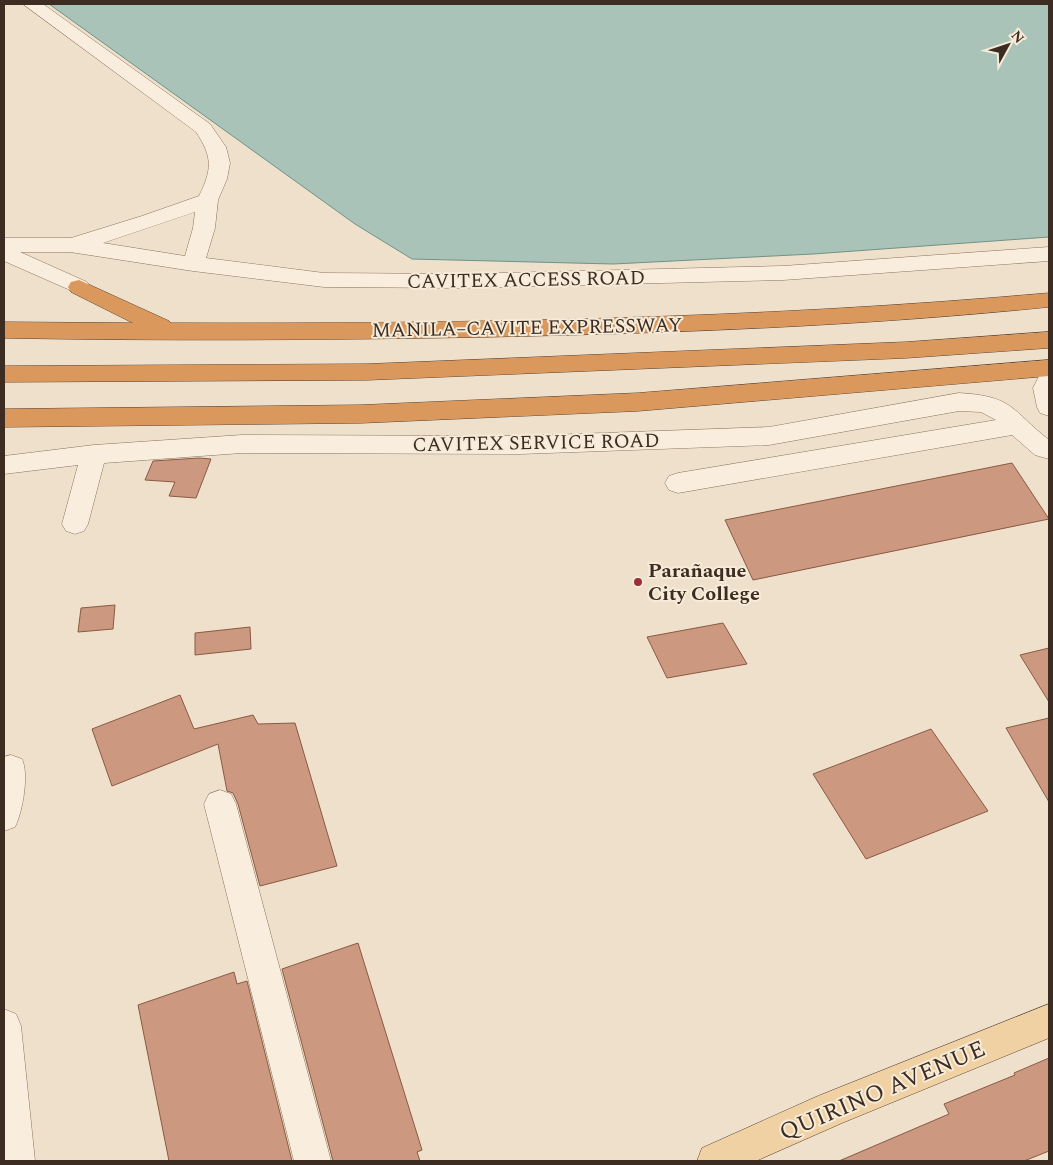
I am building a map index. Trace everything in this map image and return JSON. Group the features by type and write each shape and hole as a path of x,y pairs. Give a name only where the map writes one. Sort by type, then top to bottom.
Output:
{"highway":[{"path":"79,286 132,314 174,332"},
{"name":"MANILA–CAVITE EXPRESSWAY","path":"4,330 174,332 621,326 887,314 1049,300"},
{"name":"MANILA–CAVITE EXPRESSWAY","path":"4,374 367,372 906,350 1049,340"},
{"path":"4,418 361,414 638,402 1049,368"}],"main road":[{"name":"QUIRINO AVENUE","path":"715,1161 831,1109 1049,1021"}],"street":[{"path":"32,4 203,128 216,145 221,166 217,181 206,200 204,228 193,264"},
{"path":"70,245 150,221 206,200"},
{"name":"CAVITEX ACCESS ROAD","path":"4,245 70,245 193,264 324,280 461,281 783,273 1049,254"},
{"path":"4,253 79,286"},
{"path":"4,260 30,264"},
{"path":"1049,380 1045,388 1049,406"},
{"name":"CAVITEX SERVICE ROAD","path":"4,465 94,454 242,444 520,445 768,436 959,402 982,403 995,407 1007,415 1044,450 1049,450"},
{"path":"678,483 1016,425"},
{"path":"75,524 94,454"},
{"path":"4,817 11,768"},
{"path":"220,804 313,1161"},
{"path":"4,1026 17,1161"}],"shaded area":[{"path":"49,4 1049,4 1049,237 813,254 613,264 412,259 355,224"}],"building":[{"path":"211,459 196,498 169,496 175,482 145,480 153,461"},
{"path":"1012,463 1049,519 753,580 725,520"},
{"path":"115,605 113,629 78,632 81,608"},
{"path":"723,623 747,664 667,678 647,637"},
{"path":"250,627 251,649 195,655 195,633"},
{"path":"1049,648 1049,702 1020,655"},
{"path":"180,695 194,729 253,715 258,724 295,723 337,866 260,886 238,804 233,793 227,791 218,744 112,786 92,729"},
{"path":"1049,718 1049,802 1006,728"},
{"path":"931,729 988,811 866,859 813,774"},
{"path":"358,943 422,1150 417,1152 420,1161 333,1161 282,969"},
{"path":"234,972 237,984 247,981 292,1161 169,1161 138,1005"},
{"path":"1049,1058 1049,1151 1024,1161 839,1161 949,1114 944,1104 1015,1075 1014,1073"}],"place":[{"name":"Parañaque City College","path":"638,582"}]}
